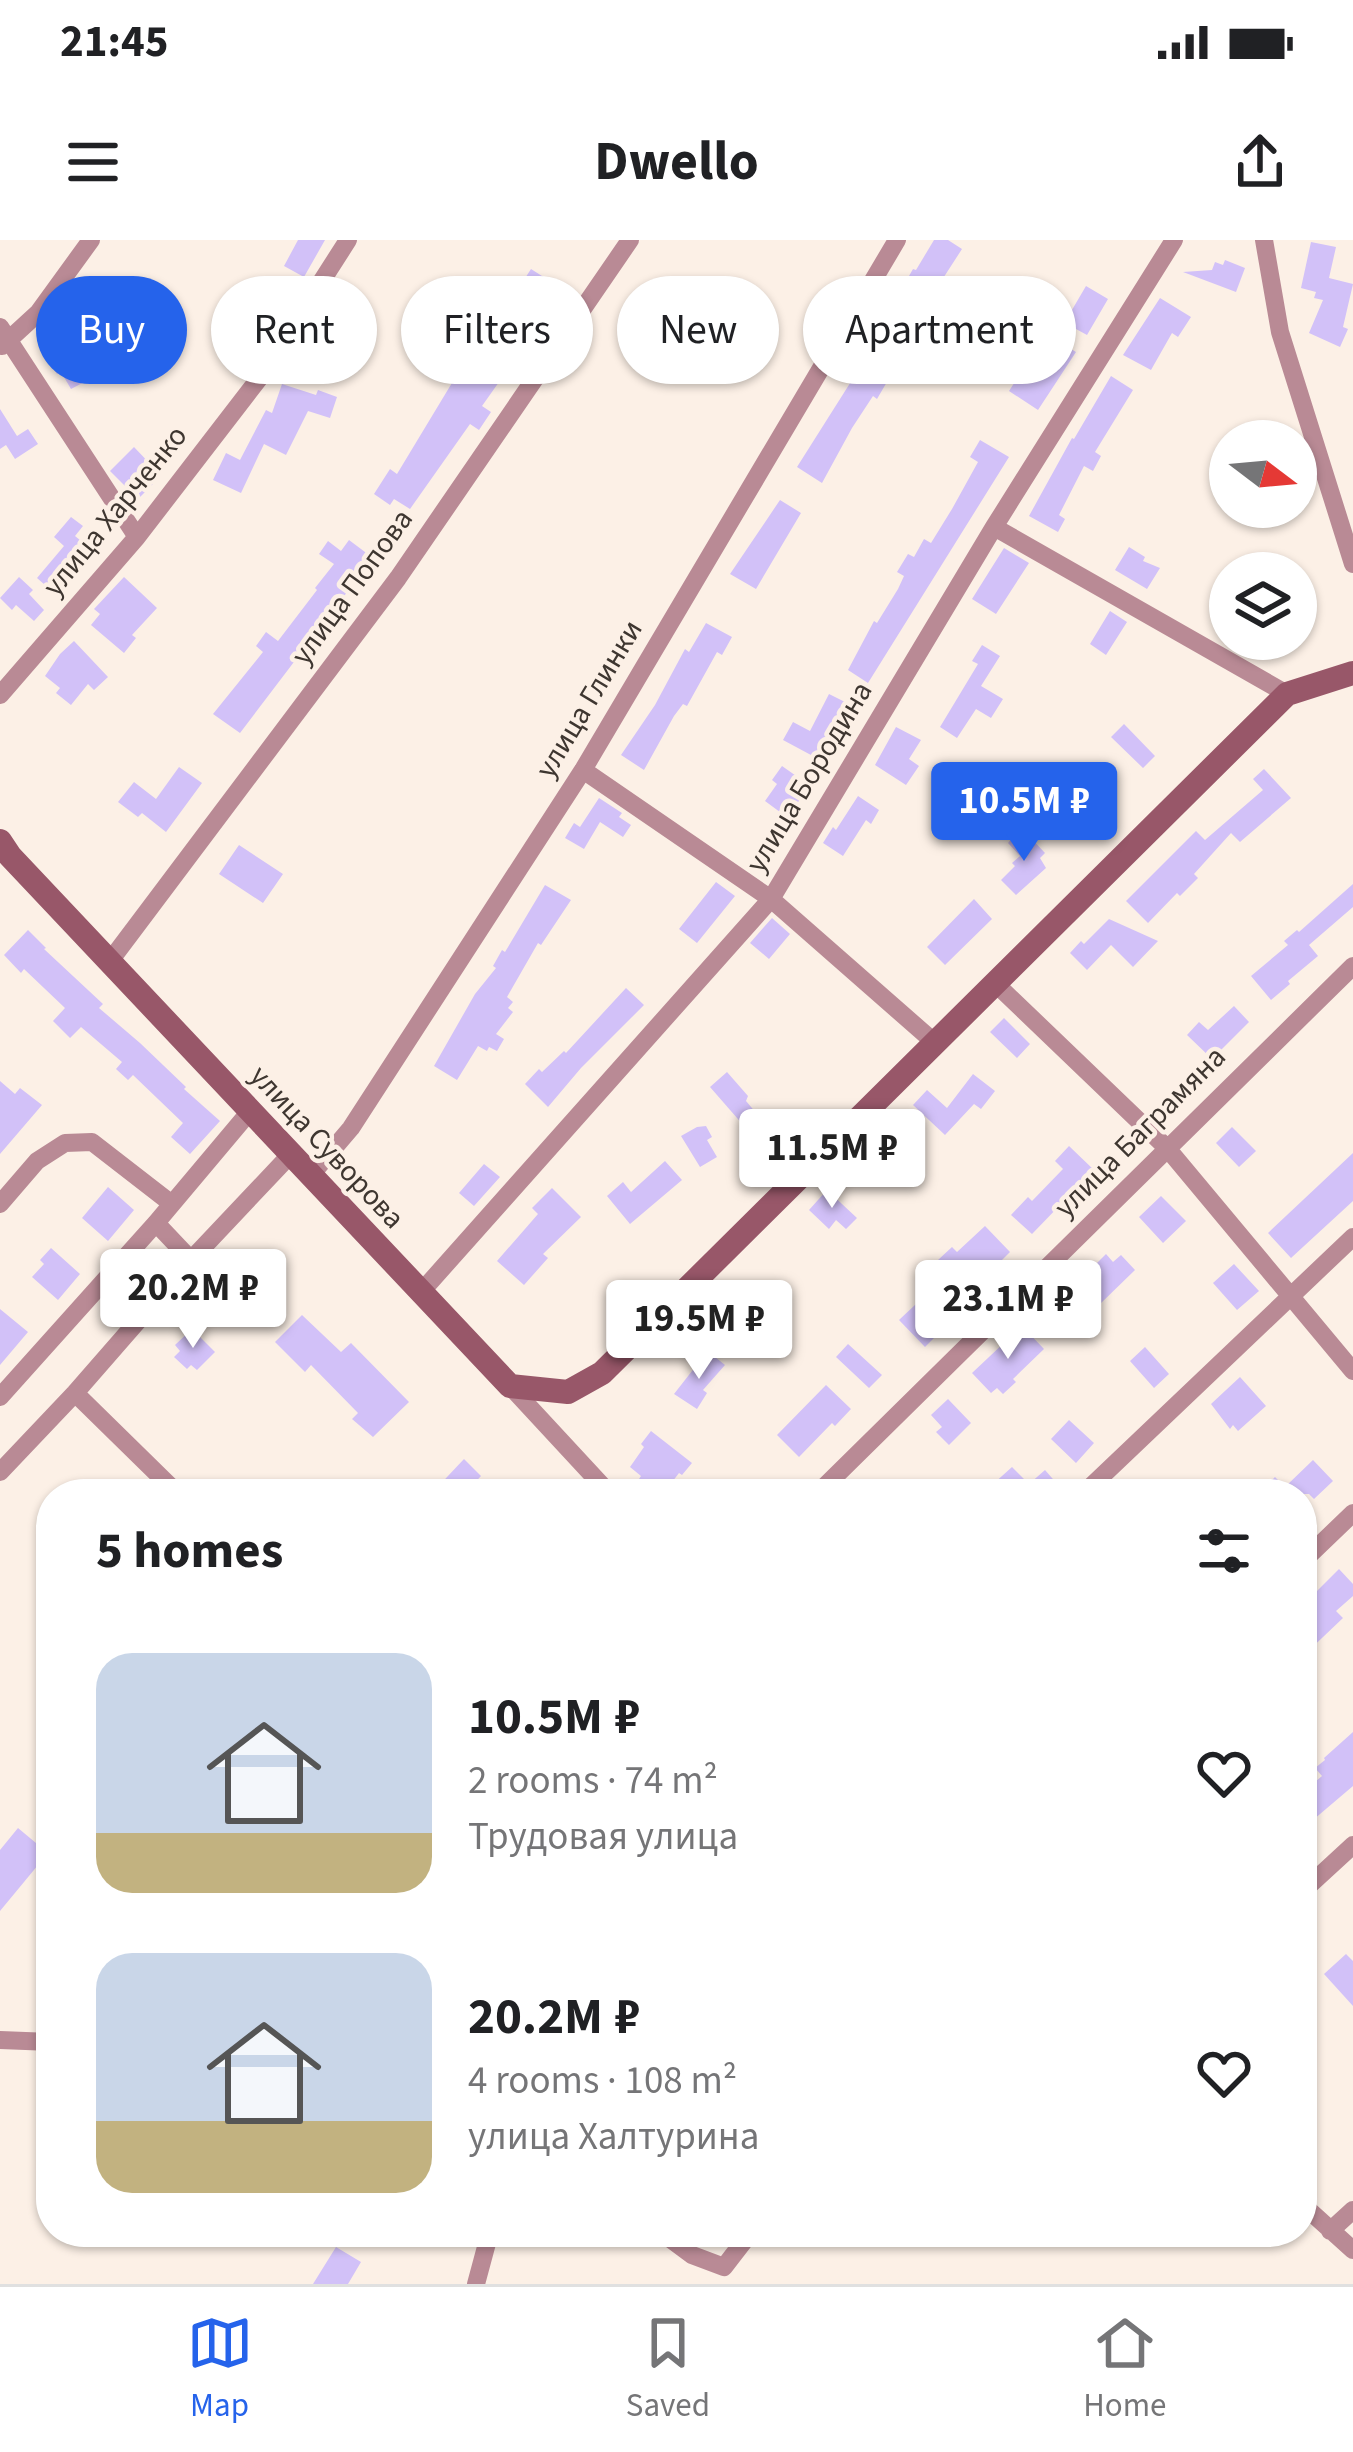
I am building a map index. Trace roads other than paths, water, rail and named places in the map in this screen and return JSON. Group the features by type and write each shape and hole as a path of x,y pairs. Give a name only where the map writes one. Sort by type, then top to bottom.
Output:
{"main road":[{"path":"510,1386 568,1392 602,1373 1287,694 1353,673"},
{"name":"улица Суворова","path":"0,841 510,1386"}],"street":[{"path":"91,240 38,313 3,338 137,537"},
{"name":"улица Харченко","path":"0,695 137,537 261,376 348,240"},
{"name":"улица Попова","path":"110,961 398,578 630,240"},
{"name":"улица Глинки","path":"311,1175 351,1128 583,770 897,240"},
{"name":"улица Бородина","path":"422,1291 771,899 994,527 1174,240"},
{"path":"1264,240 1280,332 1353,564"},
{"path":"994,527 1287,694"},
{"path":"583,770 771,899 934,1042"},
{"name":"улица Баграмяна","path":"832,1479 1167,1148 1349,977"},
{"path":"996,984 1167,1148 1353,1371"},
{"path":"0,1397 251,1110"},
{"path":"0,1204 37,1161 65,1143 92,1142 172,1204"},
{"path":"0,1472 292,1153"},
{"path":"156,1223 191,1260"},
{"path":"1099,1479 1353,1237"},
{"name":"улица Суворова","path":"510,1386 596,1479"},
{"path":"75,1393 163,1479"},
{"path":"1317,1548 1353,1513"},
{"path":"1317,1878 1353,1845"},
{"path":"0,2040 36,2041"},
{"path":"1330,2231 1353,2210"},
{"path":"1317,2218 1353,2250"},
{"path":"476,2284 486,2247"},
{"path":"681,2247 724,2267 739,2247"}]}
